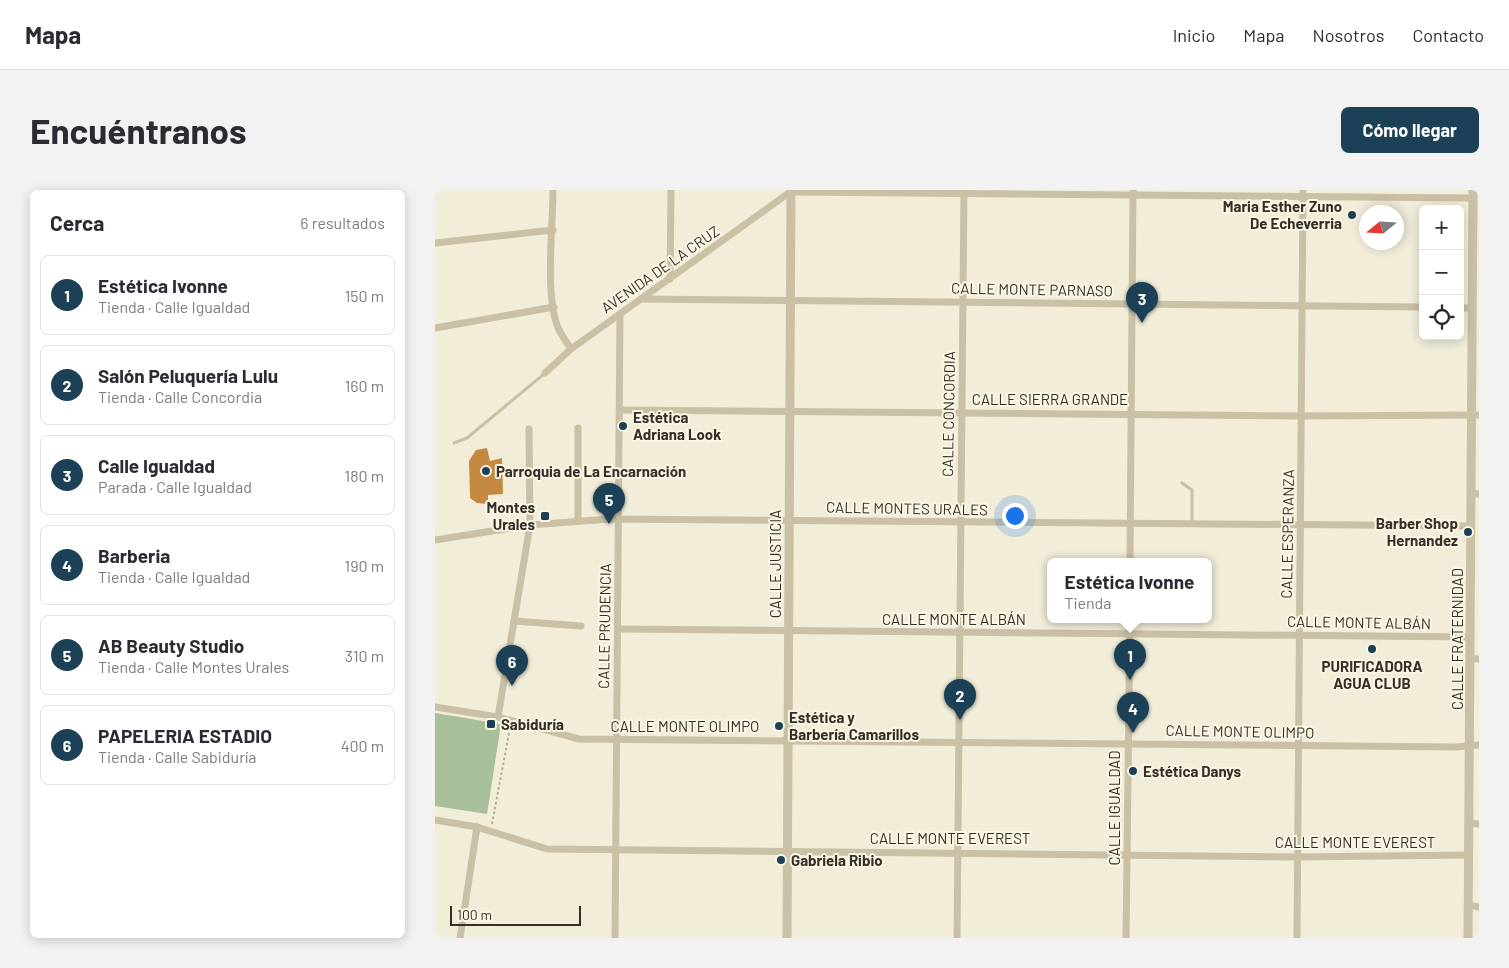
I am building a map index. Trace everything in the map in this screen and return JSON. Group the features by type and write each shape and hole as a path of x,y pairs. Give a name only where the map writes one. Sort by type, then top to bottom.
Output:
{"street":[{"path":"553,190 552,283 554,307 557,324 571,349"},
{"path":"670,278 671,190"},
{"path":"792,191 1473,194"},
{"name":"AVENIDA DE LA CRUZ","path":"545,373 571,349 792,191"},
{"name":"CALLE JUSTICIA","path":"787,938 792,191"},
{"name":"CALLE CONCORDIA","path":"957,938 958,632 963,413 964,191"},
{"path":"1130,558 1133,192"},
{"name":"CALLE ESPERANZA","path":"1297,938 1303,193"},
{"name":"CALLE FRATERNIDAD","path":"1468,938 1469,823 1475,745 1474,659 1470,637 1475,575 1471,526 1475,494 1476,414 1476,329 1473,308 1476,228 1473,194"},
{"path":"435,243 553,230"},
{"name":"CALLE MONTE PARNASO","path":"641,299 1419,307"},
{"path":"435,328 554,307"},
{"path":"1464,308 1473,308"},
{"name":"CALLE PRUDENCIA","path":"615,938 620,314"},
{"name":"CALLE SIERRA GRANDE","path":"620,410 1131,413 1301,416 1476,414"},
{"path":"498,717 530,525 529,428"},
{"path":"578,428 578,521"},
{"name":"CALLE MONTES URALES","path":"435,540 530,525 619,519 1471,526"},
{"path":"514,620 581,626"},
{"name":"CALLE IGUALDAD","path":"1126,938 1130,623"},
{"name":"CALLE MONTE ALBÁN","path":"618,630 1470,637"},
{"name":"CALLE MONTE OLIMPO","path":"435,707 498,717 579,739 1475,745"},
{"name":"CALLE MONTE EVEREST","path":"435,820 477,827 547,848 958,851 1298,857 1469,856"},
{"path":"1469,823 1479,824"},
{"path":"460,938 477,827"},
{"path":"1468,905 1479,907"}],"lane":[{"path":"454,443 467,438 545,373"},
{"path":"1181,483 1192,490 1192,523"}],"path":[{"path":"491,831 511,720"}],"green space":[{"path":"435,713 501,724 487,814 435,806"}],"building":[{"name":"Parroquia de La Encarnación","path":"487,448 490,461 502,458 503,494 488,495 488,504 477,503 470,498 469,461 476,450"}],"place":[{"name":"Maria Esther Zuno De Echeverria","path":"1352,215"},
{"name":"Calle Igualdad","path":"1142,323"},
{"name":"Estética Adriana Look","path":"623,426"},
{"name":"Parroquia de La Encarnación","path":"486,471"},
{"name":"Montes Urales","path":"545,516"},
{"name":"AB Beauty Studio","path":"609,524"},
{"name":"Barber Shop Hernandez","path":"1468,532"},
{"name":"PURIFICADORA AGUA CLUB","path":"1372,649"},
{"name":"Estética Ivonne","path":"1130,680"},
{"name":"PAPELERIA ESTADIO","path":"512,686"},
{"name":"Salón Peluquería Lulu","path":"960,720"},
{"name":"Sabiduría","path":"491,724"},
{"name":"Estética y Barbería Camarillos","path":"779,726"},
{"name":"Barberia","path":"1133,733"},
{"name":"Estética Danys","path":"1133,771"},
{"name":"Gabriela Ribio","path":"781,860"}]}
